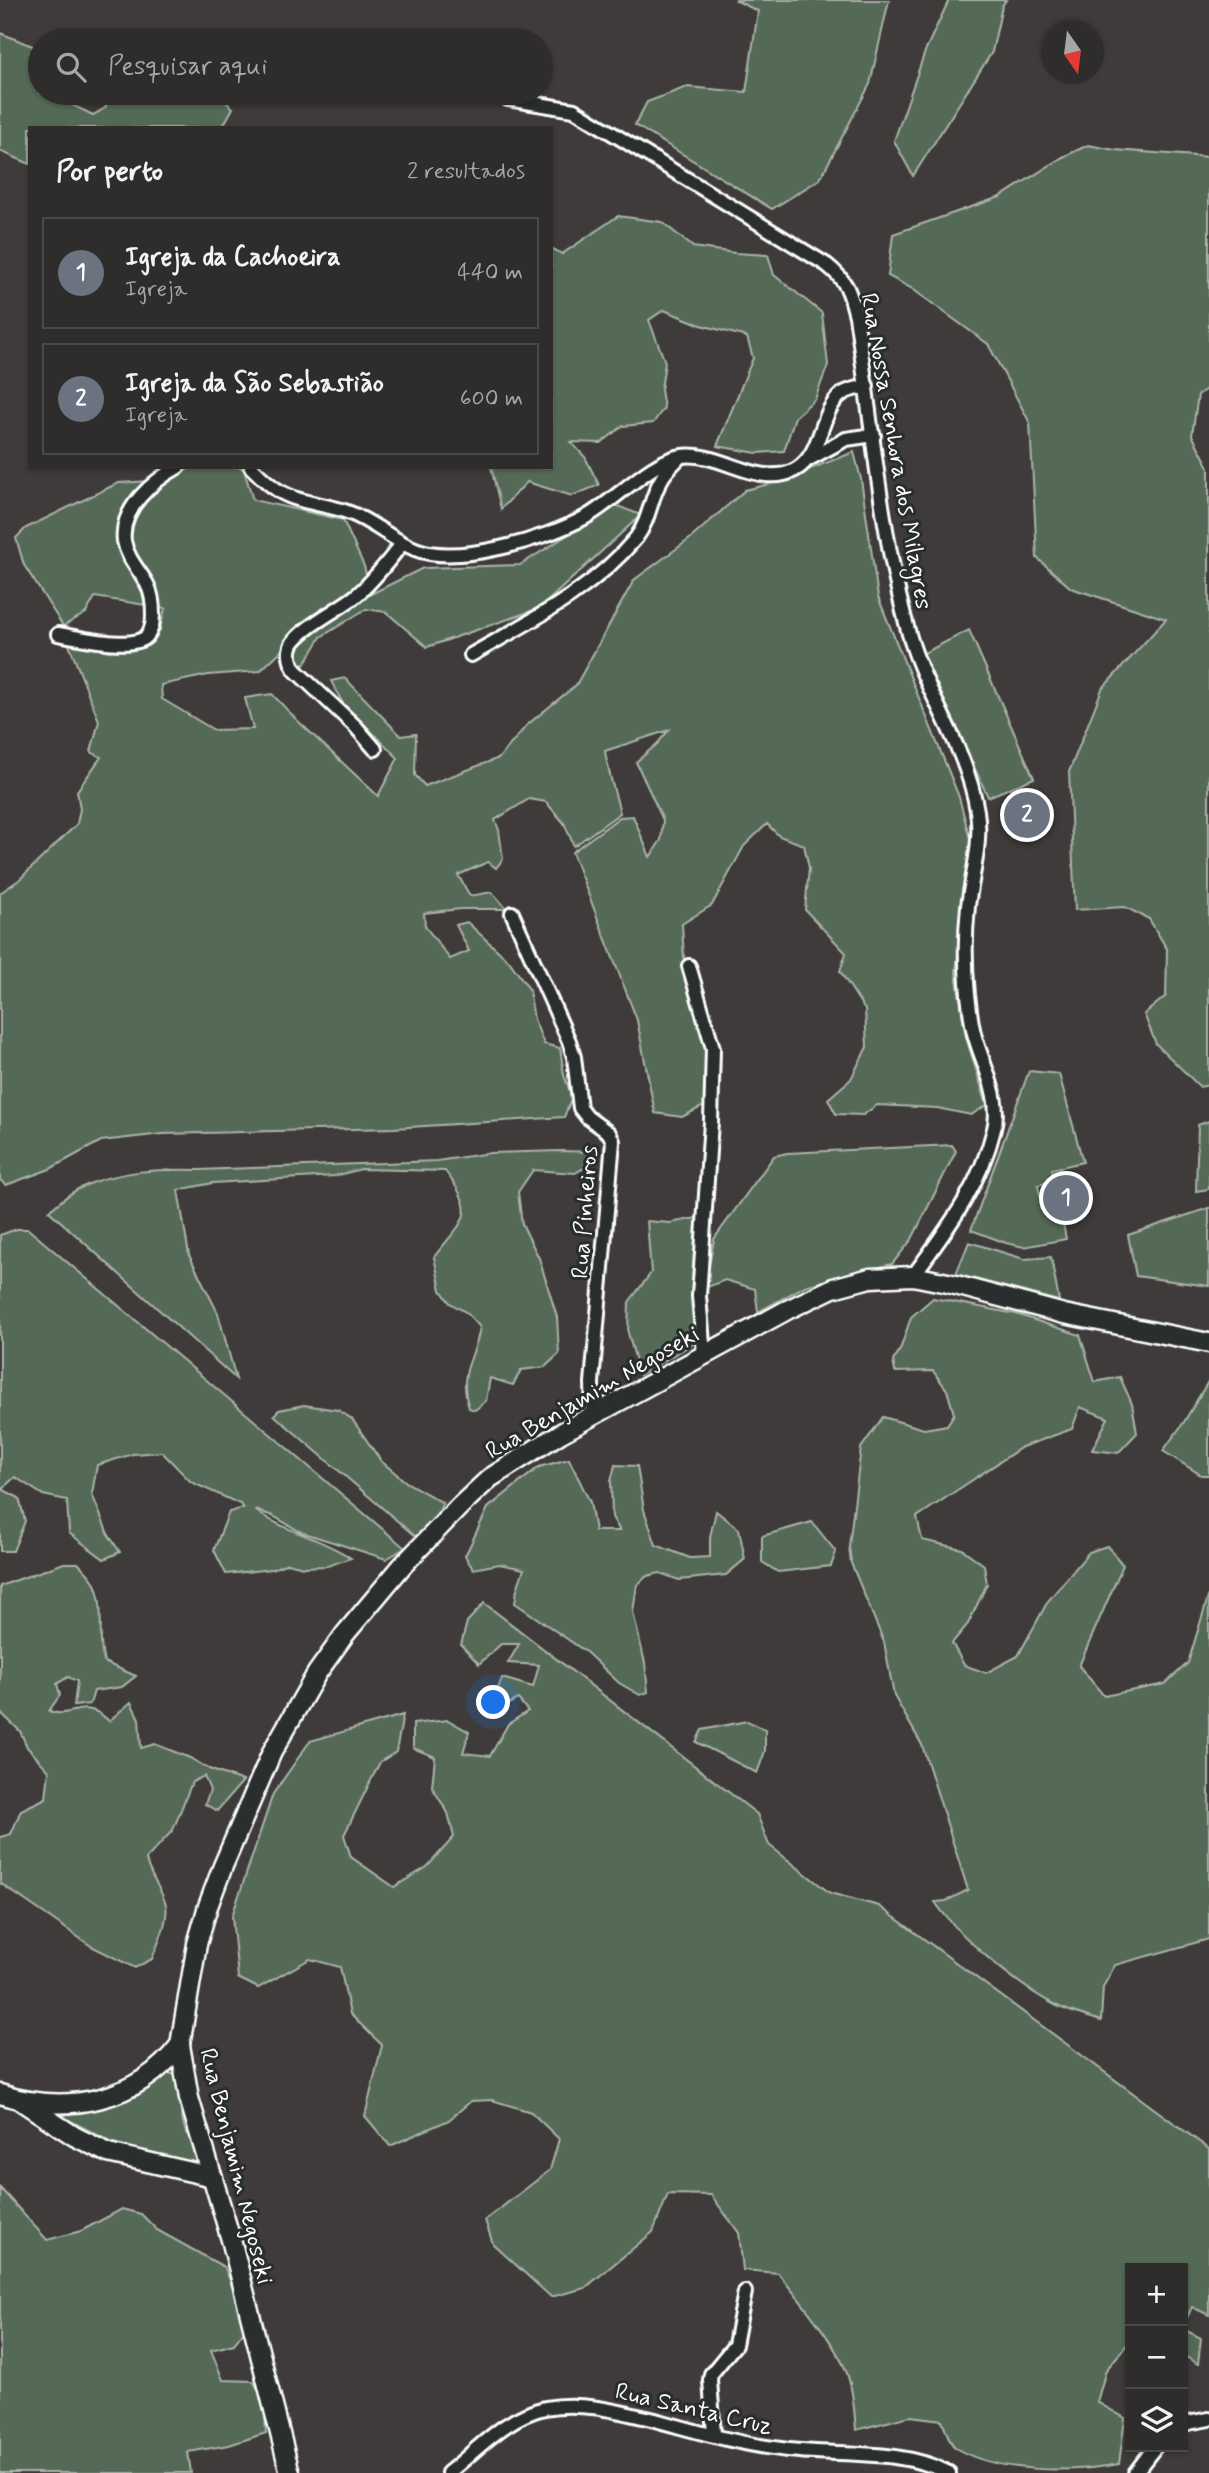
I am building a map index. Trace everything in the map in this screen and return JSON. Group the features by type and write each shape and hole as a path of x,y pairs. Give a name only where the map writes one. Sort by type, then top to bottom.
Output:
{"main road":[{"name":"Rua Benjamim Negoseki","path":"290,2473 232,2243 189,2098 180,2045 197,1944 223,1866 272,1752 317,1673 375,1597 460,1506 490,1478 516,1460 593,1415 834,1287 870,1278 913,1276 1055,1312 1209,1343"},
{"path":"0,2094 21,2101 66,2105 99,2099 155,2072 169,2060 180,2045"},
{"path":"21,2101 74,2136 108,2153 213,2177"}],"street":[{"name":"Rua Nossa Senhora dos Milagres","path":"544,105 574,110 834,271 841,276 850,292 867,386 890,548 910,637 964,763 977,809 978,844 968,915 966,974 972,1027 991,1088 995,1127 969,1196 913,1276"},
{"path":"806,461 834,404 842,394 867,386"},
{"path":"253,469 281,493 355,515 402,544 419,551 439,554 477,551 531,540 585,518 653,470 681,456 707,458 770,476 796,470 806,461 845,439 874,435"},
{"path":"471,655 568,600 615,559 636,537 648,517 660,481 681,456"},
{"path":"58,634 121,643 146,638 152,628 152,599 148,585 129,556 124,540 126,525 133,506 145,490 174,469"},
{"path":"375,750 356,727 295,670 290,652 301,633 358,594 402,544"},
{"name":"Rua Pinheiros","path":"512,913 569,1041 574,1057 580,1108 587,1117 609,1133 613,1141 592,1383 593,1415"},
{"path":"689,966 713,1048 699,1296 704,1355"},
{"path":"713,2435 711,2374 735,2345 745,2292"},
{"name":"Rua Santa Cruz","path":"448,2473 510,2423 526,2414 552,2407 589,2407 614,2411 782,2449 844,2452 913,2460 949,2473"},
{"path":"1188,2423 1209,2419"},
{"path":"1135,2473 1151,2452"}],"green space":[{"path":"735,0 889,0 870,84 820,179 772,209 635,125 647,102 687,87 746,92 758,11"},
{"path":"949,0 1006,0 1002,6 992,52 913,176 894,141 926,49"},
{"path":"0,33 28,44 28,105 72,105 93,115 107,105 229,105 233,108 223,126 28,126 28,163 0,151"},
{"path":"1088,145 1115,150 1209,157 1209,387 1198,395 1192,435 1209,467 1209,1085 1200,1087 1156,1044 1144,1014 1166,996 1167,949 1149,919 1125,907 1075,910 1069,772 1102,689 1166,619 1071,588 1037,558 1030,423 988,344 911,288 888,276 893,234 1000,197 1063,157"},
{"path":"618,216 662,222 693,247 768,255 774,275 822,313 828,365 815,399 795,417 784,451 757,453 717,446 753,358 747,337 701,325 664,310 649,320 665,362 661,390 664,408 653,423 623,426 601,443 571,442 585,457 599,485 572,496 527,482 501,509 491,469 553,469 553,249 562,254"},
{"path":"854,452 861,479 878,597 959,797 970,839 956,972 966,1037 987,1105 971,1115 937,1108 877,1105 863,1115 836,1114 828,1099 851,1079 867,1047 865,1010 840,971 846,953 805,910 809,868 804,845 779,836 767,824 744,846 712,905 682,924 684,958 706,1036 708,1104 682,1117 655,1113 637,1020 572,852 620,817 633,816 650,857 661,840 663,820 636,762 669,730 605,751 620,813 574,846 564,823 546,802 529,799 495,820 503,859 496,868 488,862 458,875 470,896 492,892 507,909 461,909 424,913 425,926 450,959 469,951 456,925 467,922 509,961 529,989 534,1019 544,1044 560,1048 564,1075 572,1097 564,1117 394,1128 163,1134 101,1141 50,1169 6,1185 0,1180 0,893 19,880 77,824 80,809 77,791 101,757 91,752 99,721 66,637 108,651 147,646 160,630 165,608 95,597 86,613 63,626 24,565 16,538 26,528 118,483 166,480 189,469 243,469 253,500 343,520 364,566 371,594 423,568 520,565 615,505 641,515 540,608 427,647 386,612 366,609 321,637 304,665 281,651 260,671 208,675 161,685 162,699 214,730 253,729 245,698 272,694 378,796 398,758 342,702 331,681 345,678 401,736 416,734 415,775 425,786 499,758 527,725 576,685 634,580 691,538 745,490 774,483"},
{"path":"969,630 1034,778 988,797 922,654"},
{"path":"1029,1071 1059,1074 1083,1162 1052,1169 1054,1181 1038,1185 1042,1205 1059,1202 1066,1239 1024,1247 971,1230"},
{"path":"1209,1121 1209,1189 1196,1191 1198,1125"},
{"path":"952,1145 956,1151 912,1239 892,1264 805,1286 758,1312 755,1289 725,1280 705,1288 714,1239 774,1156 787,1153"},
{"path":"597,1152 598,1160 575,1173 533,1170 518,1192 522,1224 539,1258 557,1317 559,1354 545,1367 521,1370 513,1385 490,1378 486,1401 475,1410 469,1408 465,1384 480,1327 467,1313 450,1303 441,1290 434,1257 464,1217 462,1198 445,1171 361,1169 335,1176 213,1183 178,1190 189,1255 218,1313 236,1379 49,1211 80,1188 109,1177 138,1172 437,1161 490,1153"},
{"path":"1209,1208 1209,1286 1136,1276 1128,1235"},
{"path":"702,1217 694,1277 694,1343 640,1375 628,1333 629,1302 651,1273 647,1221 670,1223"},
{"path":"17,1229 28,1229 405,1548 386,1559 301,1532 273,1516 255,1510 277,1524 328,1545 351,1558 327,1566 303,1567 288,1563 272,1569 226,1574 214,1550 229,1512 244,1508 191,1482 162,1452 133,1454 97,1465 92,1494 108,1534 120,1552 104,1559 69,1533 67,1500 43,1495 15,1477 2,1489 19,1498 25,1521 13,1551 0,1551 0,1235"},
{"path":"969,1242 1024,1259 1051,1257 1059,1301 956,1274"},
{"path":"933,1298 1016,1314 1080,1335 1095,1382 1120,1377 1132,1404 1137,1433 1118,1453 1092,1450 1108,1418 1080,1407 1072,1429 1022,1447 917,1517 922,1540 962,1549 984,1565 987,1584 968,1624 952,1643 964,1665 986,1673 1018,1656 1048,1601 1089,1552 1107,1546 1123,1565 1079,1666 1104,1696 1165,1684 1188,1663 1209,1594 1209,1939 1115,1965 1103,1987 1101,2021 1060,2007 1024,1986 973,1945 935,1902 946,1901 968,1890 922,1745 894,1696 884,1642 851,1563 849,1546 861,1448 883,1417 924,1429 947,1425 954,1414 947,1390 933,1371 895,1372 893,1361 900,1350 911,1317"},
{"path":"1209,1380 1209,1475 1201,1475 1163,1451"},
{"path":"304,1405 338,1410 352,1419 381,1461 406,1482 443,1503 432,1524 416,1537 274,1415 279,1410"},
{"path":"569,1459 590,1502 595,1531 620,1531 612,1517 611,1481 615,1465 637,1466 644,1510 656,1545 690,1558 710,1557 710,1537 716,1511 739,1529 745,1559 726,1575 679,1580 660,1573 647,1576 637,1585 633,1612 645,1663 648,1692 640,1695 619,1683 586,1652 515,1603 524,1569 499,1564 473,1569 465,1556 488,1508 539,1467"},
{"path":"812,1522 836,1552 831,1566 778,1572 762,1562 762,1536"},
{"path":"64,1563 78,1563 97,1590 104,1662 136,1676 122,1687 94,1691 90,1704 74,1706 77,1681 68,1677 57,1684 60,1695 49,1711 64,1713 92,1710 109,1721 131,1702 139,1719 141,1748 155,1744 209,1769 243,1781 217,1811 205,1804 210,1790 204,1776 192,1782 173,1830 146,1859 167,1911 152,1959 135,1968 91,1946 0,1883 0,1837 11,1834 21,1810 46,1798 49,1771 27,1747 20,1731 0,1712 0,1586"},
{"path":"484,1603 757,1814 769,1845 830,1893 879,1906 1209,2149 1209,2315 1192,2307 1188,2315 1188,2263 1125,2263 1125,2347 1106,2370 1097,2402 1125,2418 1119,2464 1058,2470 993,2463 954,2447 942,2420 910,2416 856,2430 849,2381 830,2341 778,2273 743,2270 739,2233 711,2195 668,2194 653,2232 585,2288 551,2297 493,2244 485,2220 550,2170 559,2139 531,2112 492,2100 471,2101 449,2120 390,2146 365,2116 382,2045 350,2014 340,1967 310,1959 258,1988 238,1978 232,1916 273,1794 310,1741 403,1715 396,1752 380,1762 344,1835 351,1857 394,1887 427,1867 454,1837 448,1813 432,1787 435,1757 413,1748 413,1724 448,1720 469,1732 463,1753 490,1756 508,1724 528,1711 518,1699 501,1708 494,1699 502,1678 533,1687 539,1665 508,1663 519,1644 501,1644 479,1664 461,1645 467,1622"},
{"path":"747,1721 765,1730 765,1751 757,1773 696,1742 702,1730"},
{"path":"166,2073 173,2074 178,2079 181,2114 186,2133 196,2141 203,2166 117,2145 61,2116 116,2102"},
{"path":"0,2188 47,2240 81,2231 122,2209 141,2214 157,2230 224,2267 243,2309 244,2331 234,2344 211,2350 223,2380 253,2381 264,2399 266,2433 229,2445 188,2452 191,2473 0,2473"},
{"path":"1188,2332 1201,2338 1198,2364 1188,2358"}],"place":[{"name":"Igreja da São Sebastião","path":"1027,815"},
{"name":"Igreja da Cachoeira","path":"1066,1198"}]}
